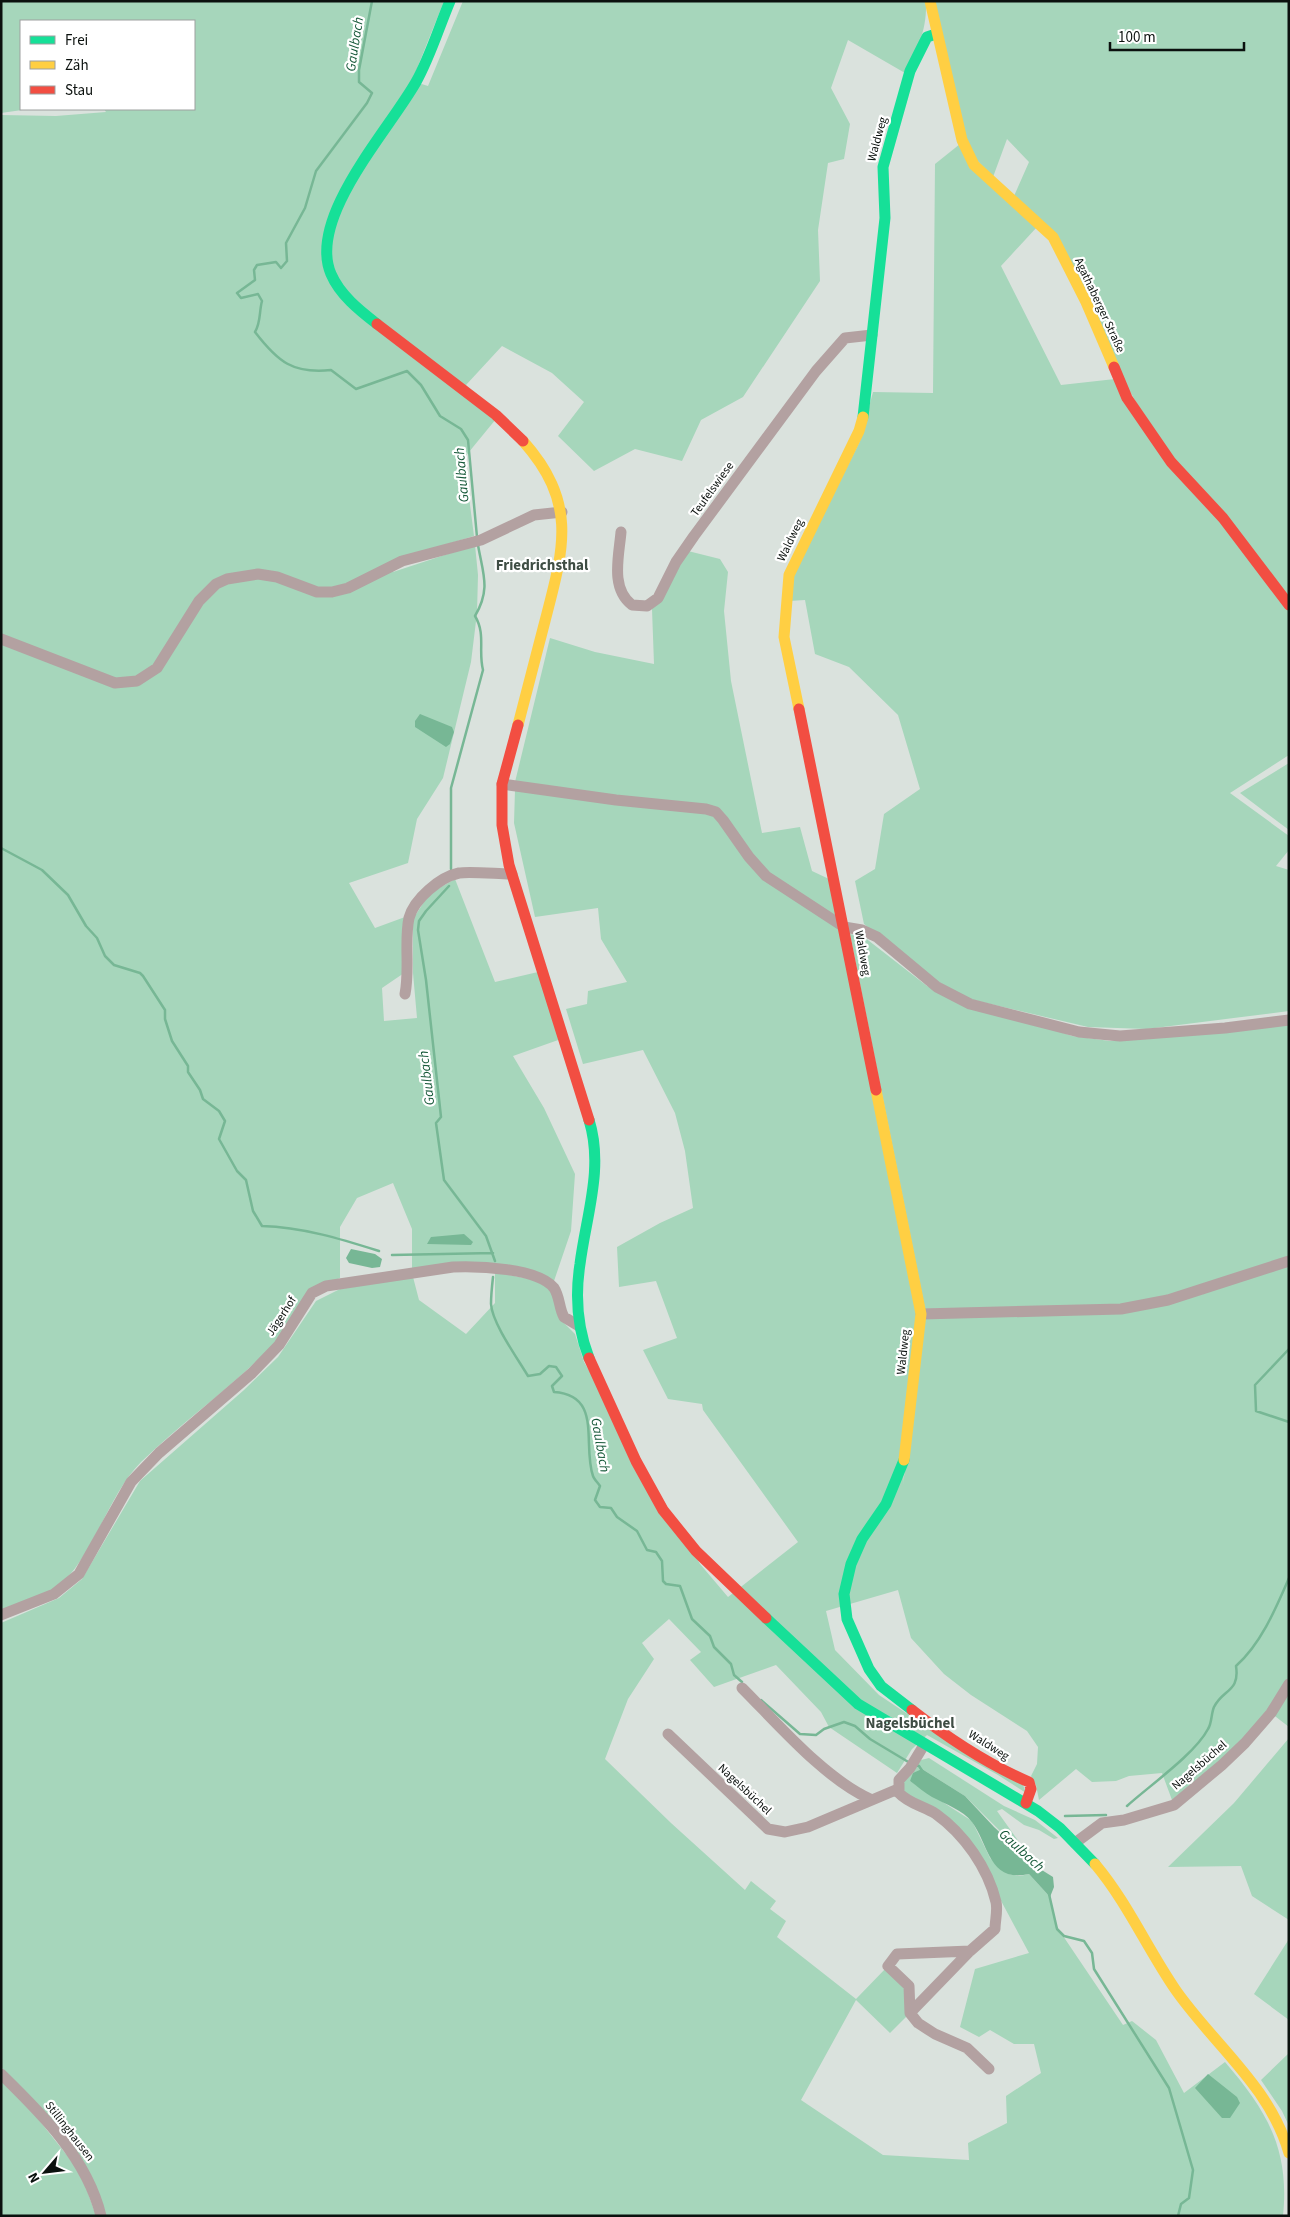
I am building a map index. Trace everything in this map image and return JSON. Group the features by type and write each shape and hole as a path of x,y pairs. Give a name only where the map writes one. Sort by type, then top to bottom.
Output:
{"street":[{"path":"450,1 417,81 334,212 327,226 325,248 330,275 341,293 359,310 519,434 545,468 562,512 564,539 561,561 502,784 501,812 503,841 512,874 595,1138 594,1178 578,1282 579,1326 585,1348 608,1401 652,1492 670,1519 706,1560 858,1704 924,1745 1026,1803 1061,1829 1075,1843 1105,1879 1189,2009 1254,2085 1275,2116 1289,2153"},
{"name":"Agathaberger Straße","path":"930,1 936,34 962,140 974,165 1053,237 1086,302 1127,398 1171,462 1223,518 1289,605"},
{"name":"Waldweg","path":"936,34 927,37 910,71 883,167 886,218 872,335 866,407 860,431 797,554 789,575 784,637 921,1314 904,1462 886,1504 862,1539 850,1564 844,1594 846,1619 869,1669 881,1686 939,1730 995,1765 1029,1782 1031,1789 1026,1803"},
{"name":"Teufelswiese","path":"621,532 618,583 620,591 632,605 647,606 658,598 676,562 816,371 845,338 872,335"},
{"path":"1,639 115,682 137,681 157,668 199,601 216,584 227,579 258,574 276,577 316,592 332,592 348,588 402,561 476,541 534,515 562,512"},
{"path":"502,784 616,800 706,809 716,812 749,857 766,876 844,928 862,930 877,937 937,987 970,1004 1079,1032 1120,1036 1289,1020"},
{"path":"405,994 409,975 409,917 431,887 444,879 460,873 512,874"},
{"path":"921,1314 1121,1309 1168,1300 1289,1261"},
{"name":"Jägerhof","path":"1,1615 54,1594 79,1574 130,1482 159,1453 252,1373 279,1345 312,1294 326,1286 453,1267 471,1266 524,1273 549,1283 558,1297 564,1317 579,1326"},
{"name":"Nagelsbüchel","path":"1075,1843 1102,1823 1124,1820 1174,1805 1245,1743 1271,1713 1289,1684"},
{"path":"742,1688 824,1767 860,1795 870,1799"},
{"name":"Nagelsbüchel","path":"668,1734 768,1829 785,1832 808,1827 870,1799 898,1789"},
{"path":"910,2013 970,1951 995,1929 996,1903 984,1872 968,1843 936,1814 903,1797 898,1789 898,1780 913,1764 924,1745"},
{"path":"970,1951 896,1954 888,1966 909,1986 910,2013 918,2023 935,2034 967,2048 989,2069"},
{"name":"Stillinghausen","path":"1,2074 24,2097 70,2151 87,2177 96,2198 100,2216"}],"shaded area":[{"path":"1,1 444,1 412,81 428,86 463,1 926,1 923,30 918,47 905,73 848,40 831,88 850,124 844,159 828,163 818,230 820,281 743,397 701,420 682,461 635,449 594,471 558,436 584,402 552,373 502,346 466,385 496,419 464,458 474,536 401,558 393,572 475,545 478,575 477,613 471,662 443,778 417,819 408,863 349,883 375,928 405,917 407,971 382,988 384,1021 417,1018 413,973 413,919 429,894 455,879 495,982 538,972 561,1039 513,1056 544,1108 575,1174 571,1231 554,1281 540,1274 412,1269 412,1229 393,1183 357,1198 340,1227 340,1278 330,1283 311,1299 272,1346 141,1462 118,1493 79,1563 68,1577 54,1589 1,1611 1,115 56,116 106,112 105,110 195,110 195,20 20,20 20,110 22,110 1,113"},
{"path":"934,1 1289,1 1289,755 1230,793 1289,836 1289,850 1276,866 1289,870 1289,1011 1147,1029 1088,1027 965,998 924,973 864,924 855,881 875,869 884,814 920,789 898,715 849,667 815,654 805,600 789,601 793,575 860,441 873,392 933,393 935,164 960,144 972,169 1037,227 1001,266 1061,385 1115,379 1125,400 1136,416 1142,413 1122,377 1089,299 1056,234 1014,196 1029,162 1007,139 993,177 971,154 965,137"},
{"path":"688,551 720,559 728,572 724,611 731,681 762,833 800,827 812,871 829,879 838,920 768,874 727,819 616,797 515,782 550,638 595,652 654,664 652,609"},
{"path":"420,714 452,727 454,732 450,744 446,747 415,727 415,721"},
{"path":"1289,763 1289,830 1240,793"},
{"path":"515,790 710,813 716,817 746,859 841,929 918,1316 903,1484 925,1317 1124,1311 1289,1263 1289,1727 1271,1713 1245,1743 1172,1800 1162,1773 1129,1776 1116,1781 1092,1782 1076,1769 1039,1800 1036,1785 1031,1776 1037,1764 1038,1747 1027,1731 971,1695 944,1674 911,1638 898,1590 826,1611 835,1650 879,1695 1022,1782 1026,1793 927,1735 912,1749 897,1773 829,1727 821,1712 776,1665 714,1687 690,1660 701,1652 669,1619 642,1643 654,1659 628,1699 605,1759 671,1823 745,1890 751,1881 776,1901 770,1909 786,1921 777,1937 856,1999 888,1966 909,1986 910,2013 890,2033 856,2000 801,2100 883,2155 969,2160 968,2143 1007,2123 1006,2096 1041,2073 1034,2044 1014,2044 990,2030 979,2037 960,2027 975,1969 1029,1953 969,1841 906,1796 901,1784 921,1760 929,1758 1004,1806 1035,1820 1058,1838 1054,1839 1039,1830 1024,1825 1002,1809 997,1811 1019,1842 1017,1848 965,1796 922,1769 910,1781 972,1821 990,1858 1009,1874 1020,1876 1029,1874 1050,1897 1057,1927 1123,2025 1132,2021 1156,2040 1184,2093 1225,2062 1263,2114 1279,2150 1283,2170 1283,2216 105,2216 43,2110 1,2067 1,1623 59,1598 82,1579 140,1481 244,1390 278,1357 316,1301 340,1289 413,1277 419,1300 466,1334 495,1303 495,1272 539,1281 552,1292 559,1318 575,1334 584,1362 700,1564 728,1597 798,1542 703,1410 702,1404 668,1399 643,1350 677,1338 656,1281 619,1287 617,1247 660,1223 693,1208 685,1151 675,1113 643,1050 583,1064 566,1009 587,1004 588,991 627,982 601,939 598,908 535,917 514,823"},
{"path":"850,934 864,937 927,986 1072,1036 1110,1041 1227,1032 1289,1024 1289,1259 1203,1288 1120,1307 925,1309"},
{"path":"464,1234 473,1242 471,1245 427,1244 431,1237"},
{"path":"351,1249 375,1254 382,1259 380,1267 372,1268 349,1263 346,1258"},
{"path":"1289,1738 1289,1920 1252,1896 1241,1866 1168,1867 1234,1803"},
{"path":"922,1769 965,1796 994,1827 1037,1867 1053,1877 1054,1887 1050,1897 1029,1874 1016,1875 1006,1873 998,1868 987,1851 978,1831 968,1818 929,1795 910,1781 913,1773"},
{"path":"1289,1939 1289,2020 1254,1994"},
{"path":"1289,2053 1289,2126 1282,2111 1261,2080"},
{"path":"1208,2074 1237,2097 1240,2103 1230,2118 1222,2118 1195,2088"},
{"path":"1,2079 23,2100 81,2173 96,2216 1,2216"}],"waterway":[{"name":"Gaulbach","path":"372,1 359,70 359,82 372,93 367,103 316,171 305,208 286,243 287,261 281,268 276,262 257,265 254,270 255,280 237,293 241,298 258,294 262,301 255,332 271,351 287,364 306,370 331,370 356,389 407,371 421,385 440,416 461,429 468,440 477,537"},
{"name":"Gaulbach","path":"451,869 451,788 483,670 480,629 475,616 483,598 484,589 478,545"},
{"path":"1,848 42,870 68,895 86,926 97,938 105,956 114,965 140,973 143,976 165,1010 165,1019 172,1041 188,1066 188,1072 200,1090 203,1099 219,1111 225,1121 219,1139 237,1171 246,1180 253,1211 262,1226 307,1231 379,1251"},
{"name":"Gaulbach","path":"449,886 426,911 419,921 418,930 426,980 441,1117 436,1123 444,1180 486,1236 495,1261"},
{"path":"392,1255 493,1253"},
{"name":"Gaulbach","path":"493,1277 492,1312 512,1351 528,1376 540,1374 549,1366 556,1367 562,1376 552,1386 554,1392 569,1395 579,1402 585,1412 588,1424 590,1464 594,1477 600,1486 595,1500 600,1507 611,1508 617,1517 637,1531 647,1550 656,1552 662,1561 663,1581 666,1584 680,1586 692,1619 710,1636 714,1647 731,1664 734,1675 742,1682"},
{"path":"1289,1349 1255,1385 1256,1411 1289,1422"},
{"path":"1127,1806 1171,1769 1202,1739 1209,1727 1214,1707 1236,1681 1236,1666 1260,1636 1289,1578"},
{"name":"Gaulbach","path":"761,1700 800,1734 816,1735 824,1729 844,1722 855,1726 870,1739 910,1763"},
{"name":"Gaulbach","path":"914,1765 919,1766 923,1772"},
{"path":"1065,1816 1106,1815"},
{"name":"Gaulbach","path":"1049,1894 1057,1929 1064,1936 1084,1941 1092,1953 1094,1969 1169,2088 1193,2170 1189,2198 1181,2204 1178,2216"}],"traffic: fast":[{"path":"377,324 357,308 339,289 331,274 327,252 330,227 340,201 354,175 416,82 450,1"},
{"path":"863,417 885,218 883,167 910,71 927,37 936,34"},
{"path":"589,1120 595,1156 594,1174 580,1264 577,1300 582,1335 589,1358"},
{"path":"904,1460 886,1504 862,1539 851,1564 844,1594 847,1619 869,1669 881,1686 912,1710"},
{"path":"766,1618 858,1704 1038,1811 1060,1828 1095,1864"}],"traffic: slow":[{"path":"930,1 962,140 974,165 1053,237 1086,302 1114,367"},
{"path":"799,709 784,637 789,575 859,431 863,417"},
{"path":"518,725 552,595 561,548 562,527 559,506 552,485 541,464 523,441"},
{"path":"876,1090 921,1314 904,1460"},
{"path":"1095,1864 1127,1909 1175,1989 1255,2086 1269,2107 1289,2153"}],"traffic: jam":[{"path":"377,324 496,415 523,441"},
{"path":"1114,367 1127,398 1171,462 1223,518 1289,605"},
{"path":"799,709 876,1090"},
{"path":"518,725 502,784 502,825 509,865 589,1120"},
{"path":"589,1358 636,1461 663,1510 696,1551 766,1618"},
{"path":"912,1710 968,1750 1029,1782 1031,1789 1026,1803"}],"district":[{"name":"Friedrichsthal","path":"542,565"},
{"name":"Nagelsbüchel","path":"910,1723"}]}
